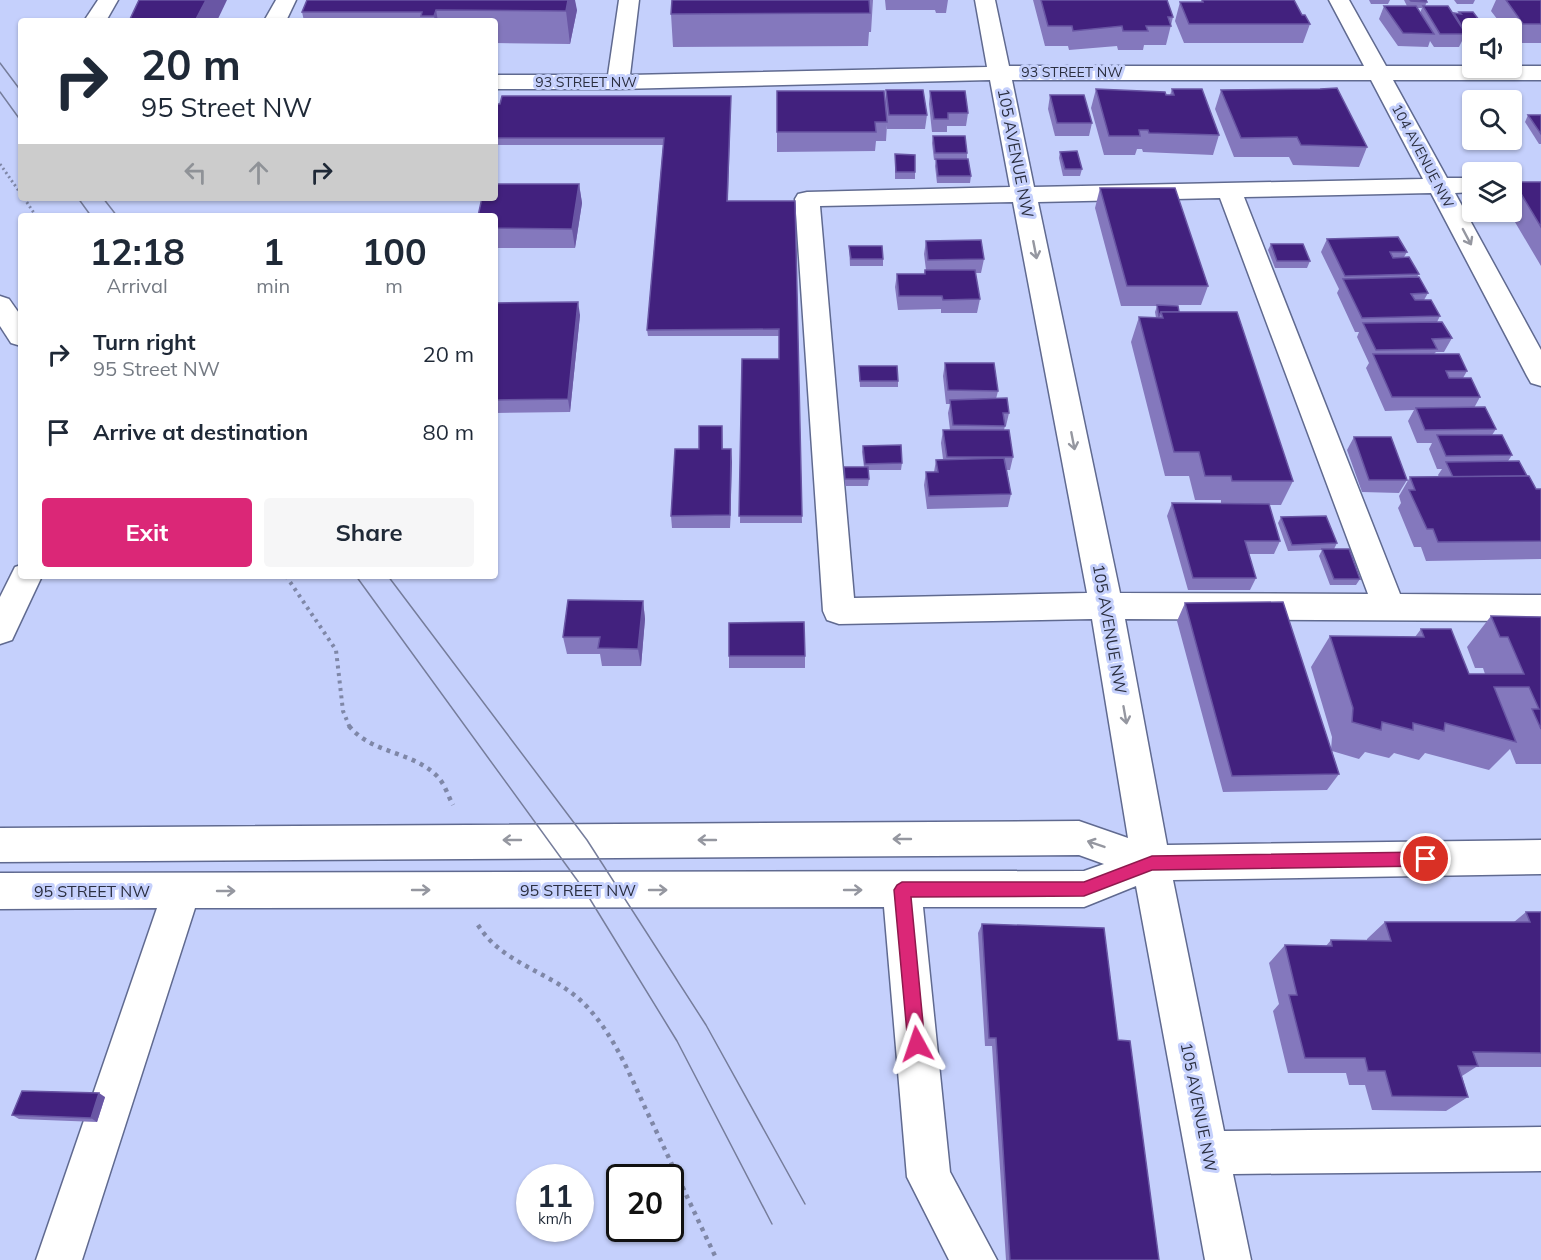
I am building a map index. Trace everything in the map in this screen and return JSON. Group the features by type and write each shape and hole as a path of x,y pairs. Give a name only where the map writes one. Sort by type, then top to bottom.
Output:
{"street":[{"path":"97,18 108,0"},
{"path":"277,18 286,0"},
{"path":"618,82 629,0"},
{"name":"105 AVENUE NW","path":"985,0 1106,606 1152,863 1228,1260"},
{"name":"104 AVENUE NW","path":"1339,0 1541,376"},
{"name":"93 STREET NW","path":"498,82 618,82 1000,73 1541,73"},
{"path":"1462,185 807,199 839,611 1106,606 1541,608"},
{"path":"1229,189 1389,607"},
{"path":"0,305 18,332"},
{"path":"3,617 24,579"},
{"name":"95 STREET NW","path":"0,845 456,840 1078,838 1152,863 1541,857"},
{"name":"95 STREET NW","path":"0,891 1084,889 1152,863"},
{"path":"902,890 929,1177 974,1260"},
{"path":"59,1260 182,891"},
{"path":"1209,1153 1541,1149"}],"path":[{"path":"0,164 18,190"}],"building":[{"path":"139,0 206,0 197,18 130,18"},
{"path":"307,0 568,0 566,11 436,10 434,16 421,16 422,12 302,12"},
{"path":"672,0 869,0 870,13 671,14"},
{"path":"1041,0 1167,0 1173,17 1168,17 1171,26 1146,26 1148,31 1123,31 1122,26 1073,31 1072,26 1048,26"},
{"path":"1202,0 1294,0 1310,24 1189,24 1180,2 1203,2"},
{"path":"1426,0 1427,2 1411,1"},
{"path":"1506,0 1541,0 1541,24 1523,24 1522,18 1519,18"},
{"path":"1384,6 1416,6 1434,34 1403,33"},
{"path":"1423,6 1448,6 1462,28 1462,34 1440,34"},
{"path":"1459,12 1473,12 1478,18 1462,18 1462,27 1454,13 1461,14"},
{"path":"1337,88 1367,147 1301,145 1297,137 1241,138 1221,90 1320,89"},
{"path":"1096,89 1165,92 1166,95 1174,95 1172,89 1202,89 1219,135 1149,133 1148,130 1139,130 1140,136 1109,136"},
{"path":"886,90 923,90 927,115 889,115"},
{"path":"777,91 884,91 887,122 875,122 876,132 777,132"},
{"path":"930,91 965,91 968,113 948,113 948,119 934,119"},
{"path":"1050,95 1084,95 1092,123 1057,123"},
{"path":"502,96 731,96 727,201 795,201 802,516 739,516 742,359 779,359 779,329 647,330 664,138 498,138 498,104"},
{"path":"1528,115 1541,115 1541,134"},
{"path":"933,136 965,136 967,153 935,153"},
{"path":"1077,151 1082,169 1065,169 1060,152"},
{"path":"895,154 915,155 915,172 896,172"},
{"path":"936,159 968,159 971,176 938,176"},
{"path":"1522,182 1541,182 1541,227 1522,195"},
{"path":"498,184 579,184 572,229 498,228 498,213 479,213 481,201 498,201"},
{"path":"1100,188 1175,188 1208,286 1127,286"},
{"path":"1398,237 1407,252 1390,252 1393,258 1409,257 1419,274 1345,276 1327,239"},
{"path":"981,240 984,259 928,260 926,241"},
{"path":"1271,244 1303,244 1310,261 1277,261"},
{"path":"849,246 882,246 883,259 851,259"},
{"path":"925,270 975,270 980,299 943,300 942,296 899,296 897,274 925,274"},
{"path":"1419,277 1428,293 1411,294 1415,300 1431,300 1440,316 1362,318 1343,279"},
{"path":"578,302 568,399 498,400 498,303"},
{"path":"1157,305 1178,306 1179,312 1161,312 1159,316"},
{"path":"1161,312 1237,312 1293,481 1232,481 1231,476 1205,476 1199,452 1174,452 1139,317 1163,318"},
{"path":"1442,322 1452,338 1432,339 1437,349 1376,350 1363,323"},
{"path":"1373,354 1459,354 1467,371 1446,371 1449,378 1471,378 1480,397 1392,397"},
{"path":"945,363 994,363 998,391 948,390"},
{"path":"859,366 897,366 898,381 860,381"},
{"path":"1007,398 1009,413 1003,413 1005,426 953,425 950,400"},
{"path":"1485,407 1496,429 1425,430 1416,408"},
{"path":"699,426 722,426 722,449 731,449 730,515 671,516 675,449 699,449"},
{"path":"943,430 1009,430 1013,457 947,457"},
{"path":"1437,435 1502,435 1512,455 1446,456"},
{"path":"1354,437 1391,437 1407,480 1369,480"},
{"path":"901,445 902,463 865,464 863,446"},
{"path":"1004,458 1011,494 929,496 926,472 938,472 936,460"},
{"path":"1519,461 1527,476 1453,477 1446,462"},
{"path":"844,467 868,467 869,479 845,479"},
{"path":"1529,476 1536,489 1541,489 1541,541 1438,542 1433,529 1427,529 1409,490 1415,490 1410,477"},
{"path":"1172,503 1269,504 1280,541 1245,541 1256,578 1193,578"},
{"path":"1326,516 1337,543 1292,545 1281,517"},
{"path":"1322,549 1349,549 1360,579 1334,579"},
{"path":"568,600 643,601 638,649 598,648 600,637 563,637"},
{"path":"1283,602 1339,774 1232,776 1185,603"},
{"path":"1491,616 1541,617 1541,729 1532,709 1539,709 1529,687 1494,687 1516,742 1445,723 1444,731 1413,723 1413,730 1382,722 1381,730 1352,722 1353,708 1330,636 1424,637 1421,629 1451,629 1469,674 1524,674 1508,637 1500,637"},
{"path":"804,622 805,656 729,656 729,623"},
{"path":"1526,912 1541,912 1541,1053 1473,1052 1478,1066 1458,1066 1468,1097 1392,1096 1385,1071 1368,1071 1365,1058 1305,1058 1289,995 1297,995 1285,945 1332,946 1331,940 1391,941 1385,922 1530,922"},
{"path":"982,924 1104,928 1118,1040 1130,1041 1159,1260 1010,1260 996,1038 989,1038"},
{"path":"22,1091 99,1093 91,1118 12,1115"}],"tram line":[{"path":"0,63 18,87"},
{"path":"0,92 18,117"},
{"path":"80,201 89,213"},
{"path":"105,201 115,213"},
{"path":"358,579 585,891 677,1041 772,1224"},
{"path":"390,579 587,840 706,1025 805,1204"}],"route":[{"path":"917,1044 902,890 1084,889 1152,863 1426,859"}]}
